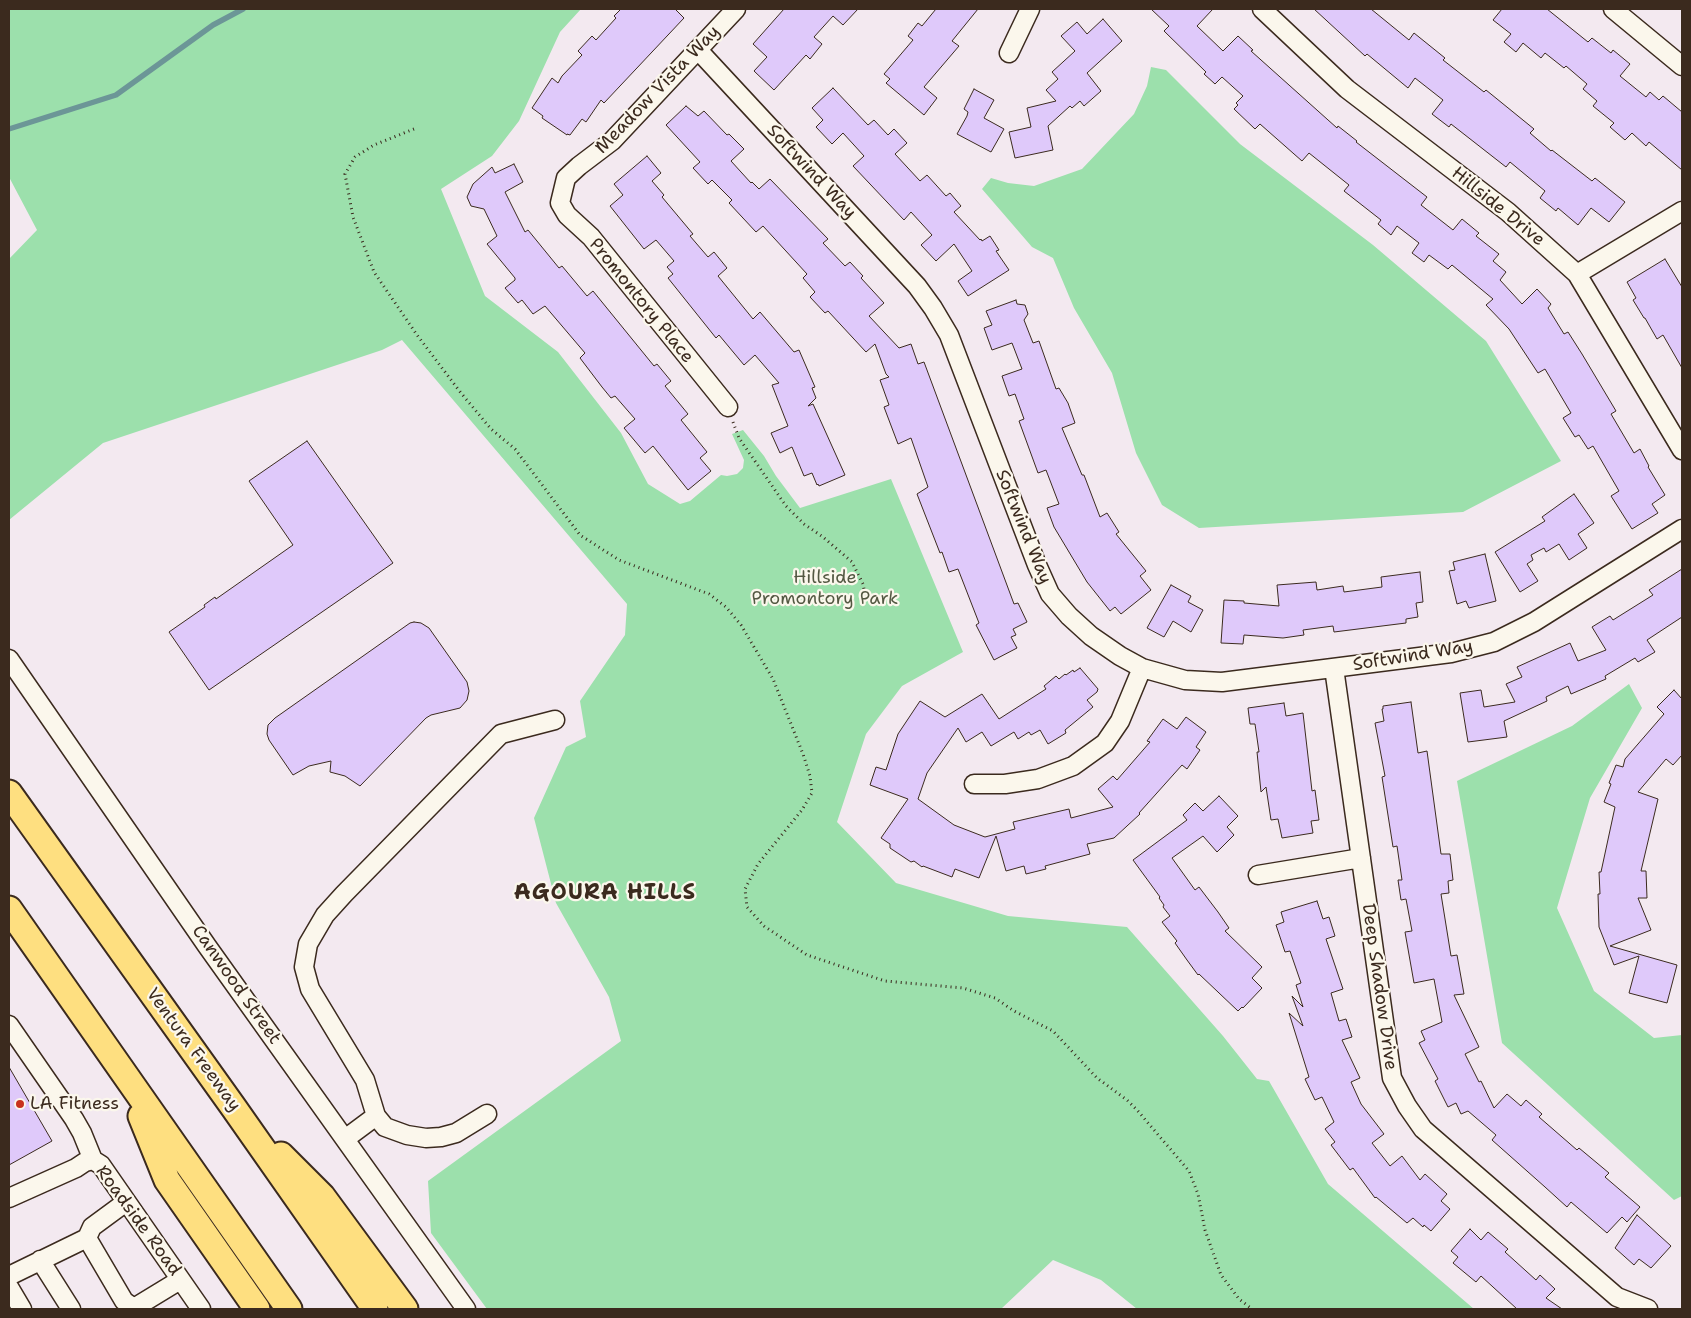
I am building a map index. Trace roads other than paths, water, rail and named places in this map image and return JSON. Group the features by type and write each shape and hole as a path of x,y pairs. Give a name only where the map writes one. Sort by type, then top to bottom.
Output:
{"highway":[{"name":"Ventura Freeway","path":"9,793 375,1309"},
{"path":"9,909 289,1309"},
{"path":"124,1074 167,1180 257,1309"},
{"path":"234,1108 322,1196 405,1309"}],"street":[{"name":"Meadow Vista Way","path":"562,193 566,178 612,141 736,9"},
{"path":"1009,53 1030,9"},
{"name":"Hillside Drive","path":"1262,9 1348,88 1508,212 1576,274 1682,450"},
{"path":"1613,9 1682,66"},
{"name":"Softwind Way","path":"698,50 917,286 933,308 949,335 1036,565 1050,594 1069,616 1091,636 1120,656 1142,668 1185,680 1222,682 1452,653 1494,642 1534,622 1682,530"},
{"name":"Promontory Place","path":"562,193 560,203 567,215 590,237 728,408"},
{"path":"1576,274 1682,211"},
{"name":"Canwood Street","path":"9,659 208,946 466,1309"},
{"path":"974,784 1005,784 1038,779 1073,766 1105,743 1120,721 1142,668"},
{"name":"Deep Shadow Drive","path":"1334,668 1392,1078 1407,1106 1423,1129 1617,1297 1648,1309"},
{"path":"487,1114 456,1133 441,1137 426,1138 407,1135 385,1127 376,1116 365,1080 310,989 304,967 308,944 325,915 501,734 555,720"},
{"path":"1258,875 1361,858"},
{"path":"9,1025 74,1118 93,1160"},
{"path":"345,1139 376,1116"},
{"name":"Roadside Road","path":"9,1198 93,1160 101,1165 201,1309"},
{"path":"9,1276 88,1238 92,1227 126,1202"},
{"path":"88,1238 124,1302 132,1308 180,1280"},
{"path":"40,1260 71,1309"},
{"path":"9,1287 22,1309"}],"waterway":[{"path":"9,129 116,95 213,25 243,9"}],"place":[{"name":"LA Fitness","path":"20,1104"}],"district":[{"name":"AGOURA HILLS","path":"605,893"}],"park label":[{"name":"Hillside Promontory Park","path":"825,588"}]}
